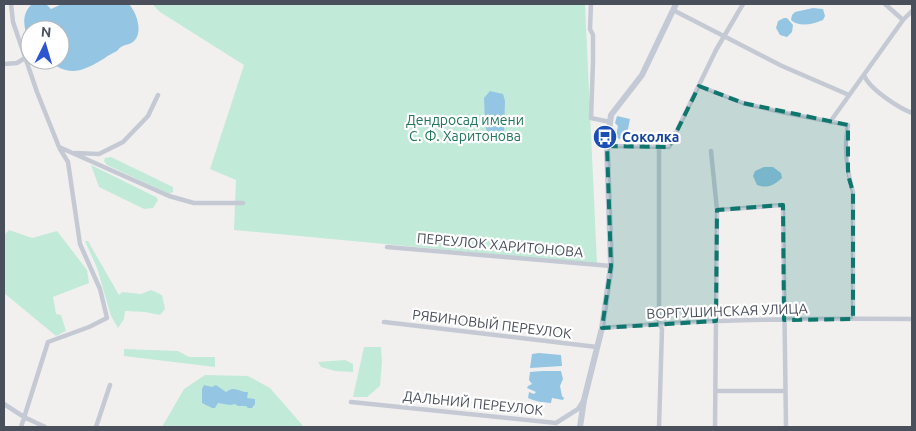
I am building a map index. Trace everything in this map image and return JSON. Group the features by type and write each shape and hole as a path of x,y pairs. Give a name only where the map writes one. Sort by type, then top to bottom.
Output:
{"street":[{"path":"11,4 13,22 20,43"},
{"path":"591,4 590,28 593,62 591,118 610,122"},
{"path":"608,146 668,147 724,36 743,4"},
{"path":"885,4 903,20"},
{"path":"580,427 584,400 602,328 611,266 608,146 611,116 642,74 675,7 724,36 782,66 849,95"},
{"path":"830,122 903,20 912,11"},
{"path":"4,64 20,61"},
{"path":"21,427 48,342 89,327 107,318 100,289 80,244 68,162 59,147 30,70"},
{"path":"864,75 869,84 900,108 912,113"},
{"path":"698,86 743,103 848,125 846,132 848,175 853,192 853,319"},
{"path":"71,153 99,154 123,142 134,133 148,116 158,95"},
{"path":"59,147 186,202 194,204 243,204"},
{"path":"659,147 660,323 662,329 659,427"},
{"path":"711,150 717,210 715,427"},
{"path":"717,210 783,205 786,427"},
{"name":"ПЕРЕУЛОК ХАРИТОНОВА","path":"388,247 611,266"},
{"name":"ВОРГУШИНСКАЯ УЛИЦА","path":"602,328 716,321 912,319"},
{"name":"РЯБИНОВЫЙ ПЕРЕУЛОК","path":"384,322 597,347"},
{"path":"96,427 110,385"},
{"path":"716,391 785,391"},
{"name":"ДАЛЬНИЙ ПЕРЕУЛОК","path":"351,402 556,423 578,409 584,400"},
{"path":"4,404 24,417 45,427"}],"highlighted area":[{"path":"699,86 743,103 848,125 848,175 853,192 853,319 784,320 783,205 717,210 716,321 602,328 611,266 607,146 669,147"}],"green space":[{"name":"Дендросад имени С. Ф. Харитонова","path":"152,4 585,4 597,264 234,230 236,180 210,169 244,65 160,12"},
{"path":"111,157 173,187 173,192 169,194 107,165 104,161 105,158"},
{"path":"91,165 156,197 158,200 153,208 144,209 99,187"},
{"path":"9,230 32,238 57,231 87,270 89,283 53,297 56,314 61,315 66,331 56,336 4,293 4,235"},
{"path":"85,241 88,241 119,295 122,292 141,294 151,290 162,295 165,309 160,315 125,311 124,319 118,328 111,316 97,268"},
{"path":"364,347 381,347 380,386 367,397 353,397"},
{"path":"124,349 178,351 189,357 215,357 215,367 124,356"},
{"path":"345,360 353,364 353,372 335,371 321,367 318,362"},
{"path":"205,375 248,376 270,388 304,427 162,427 184,389"}],"water":[{"path":"32,4 46,4 51,9 62,4 129,4 138,21 137,36 132,43 121,47 116,52 91,66 77,71 70,71 66,70 70,70 70,20 25,20 28,8"},
{"path":"813,8 823,9 825,16 823,20 802,25 791,20 795,12"},
{"path":"787,18 793,25 792,32 787,37 780,35 776,28 778,21"},
{"path":"490,91 503,94 505,101 504,133 500,135 493,135 487,132 485,124 484,98"},
{"path":"617,116 630,119 626,139 619,139 616,136 618,126 615,123"},
{"path":"764,167 773,167 781,173 782,178 771,186 757,185 753,176 755,171"},
{"path":"532,354 561,355 562,366 530,368"},
{"path":"561,371 563,379 560,386 563,400 552,398 551,403 528,398 529,392 534,394 536,392 527,388 532,384 529,380 530,372"},
{"path":"204,385 212,387 216,385 226,392 234,389 248,392 247,398 255,399 255,404 252,408 248,408 235,404 218,403 215,408 212,408 202,403 202,389"}],"place":[{"name":"Соколка","path":"605,137"}]}
